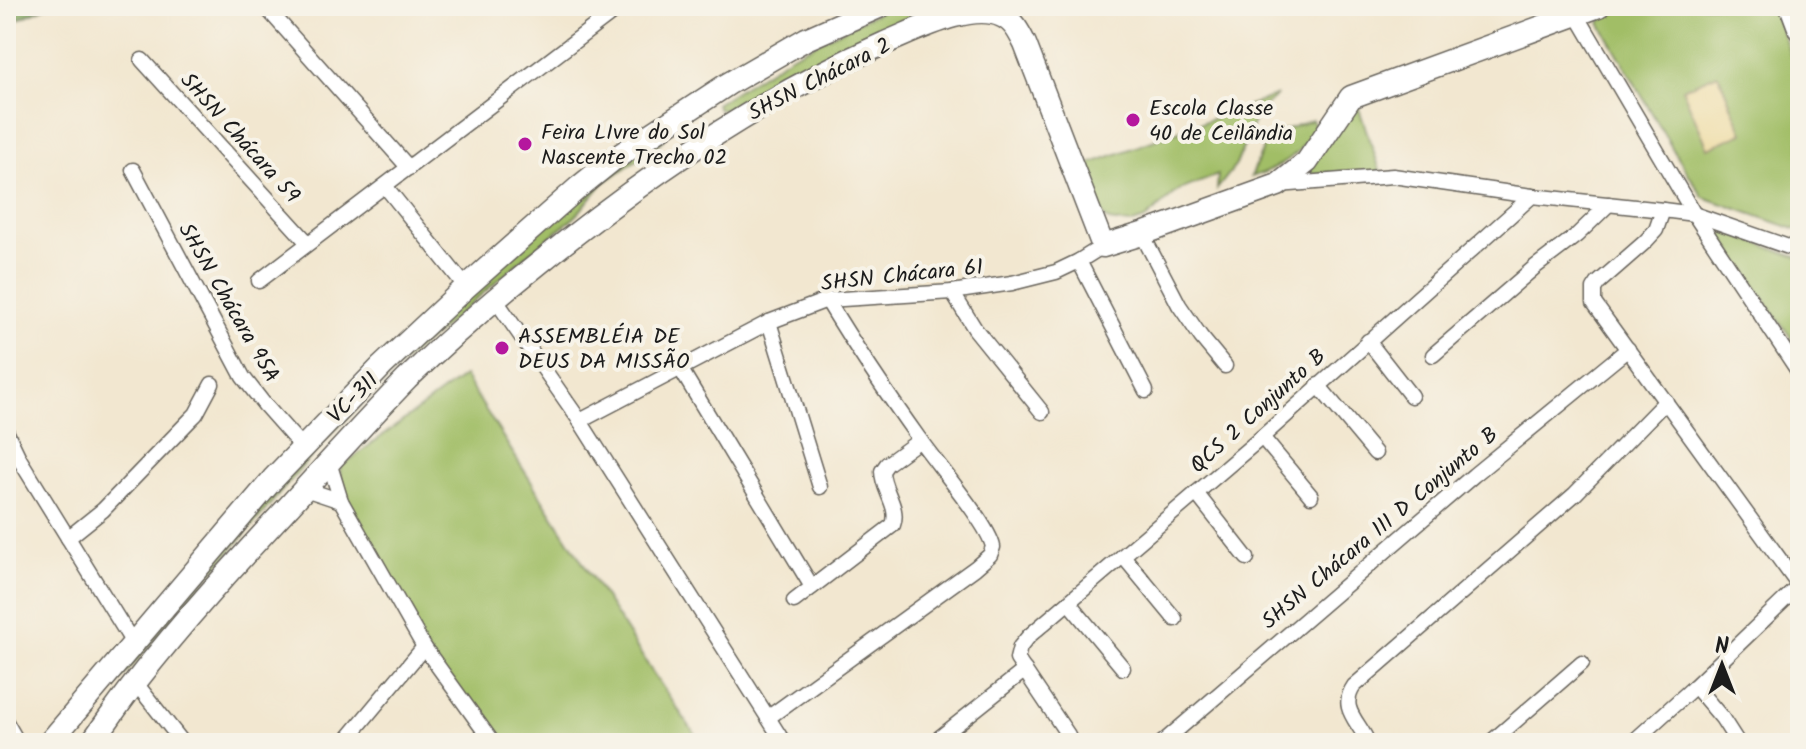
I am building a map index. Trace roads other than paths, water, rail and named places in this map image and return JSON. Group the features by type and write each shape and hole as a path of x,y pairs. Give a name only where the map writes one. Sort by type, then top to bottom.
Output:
{"main road":[{"name":"VC-311","path":"49,743 302,447 466,287 614,159 702,100 806,39 881,6"},
{"path":"1103,246 1278,185 1307,162 1351,97 1599,6"},
{"path":"1791,6 1800,30"},
{"name":"SHSN Chácara 2","path":"91,743 135,682 226,574 408,378 495,299 586,224 679,158 776,97 846,61 922,27 966,14 986,11 1009,21 1025,44 1103,246"},
{"path":"702,100 720,131"},
{"path":"663,126 679,158"}],"street":[{"path":"265,6 409,168"},
{"path":"259,281 621,6"},
{"path":"1577,15 1694,214 1800,374"},
{"name":"SHSN Chácara 59","path":"142,60 308,243"},
{"name":"SHSN Chácara 95A","path":"133,170 243,377 302,447"},
{"path":"1278,185 1393,176 1532,196 1663,210 1694,214 1800,251"},
{"path":"385,186 466,287"},
{"name":"QCS 2 Conjunto B","path":"933,743 1021,664 1020,647 1029,636 1262,437 1532,196"},
{"path":"1433,355 1577,235 1609,204"},
{"path":"1632,743 1800,586 1594,303 1594,289 1608,272 1656,230 1663,210"},
{"path":"1142,234 1179,305 1225,366"},
{"name":"SHSN Chácara 61","path":"580,421 769,322 827,300 952,292 1012,283 1056,272 1103,246"},
{"path":"1079,261 1146,391"},
{"path":"952,292 975,329 1042,412"},
{"path":"495,299 580,421 784,743"},
{"path":"769,717 975,568 990,555 993,547 989,535 864,360 827,300"},
{"path":"769,322 820,487"},
{"path":"1368,341 1411,396"},
{"name":"SHSN Chácara 111 D Conjunto B","path":"1162,743 1474,475 1628,349"},
{"path":"680,368 812,587"},
{"path":"68,538 103,510 149,465 196,414 212,384"},
{"path":"1318,385 1375,453"},
{"path":"1368,743 1348,707 1349,693 1354,686 1575,494 1666,401"},
{"path":"6,431 20,460 133,643"},
{"path":"1262,437 1311,496"},
{"path":"794,601 893,525 896,514 883,483 882,471 920,440"},
{"path":"329,462 341,501 424,647 493,743"},
{"path":"305,489 341,501"},
{"path":"1196,493 1247,558"},
{"path":"1123,556 1175,619"},
{"path":"1069,603 1123,668"},
{"path":"344,743 424,647"},
{"path":"1490,743 1582,663"},
{"path":"1021,664 1068,735"},
{"path":"135,682 183,743"},
{"path":"1695,686 1738,743"},
{"path":"6,722 18,743"}],"place":[{"name":"Escola Classe 40 de Ceilândia","path":"1133,120"},
{"name":"Feira LIvre do Sol Nascente Trecho 02","path":"525,144"},
{"name":"ASSEMBLÉIA DE DEUS DA MISSÃO","path":"502,348"}]}
